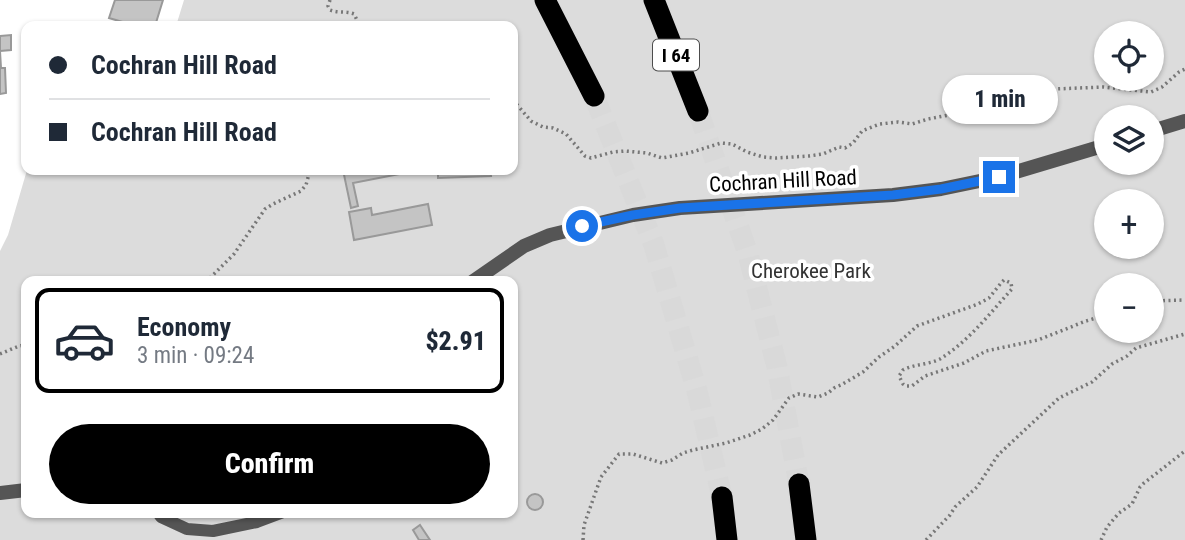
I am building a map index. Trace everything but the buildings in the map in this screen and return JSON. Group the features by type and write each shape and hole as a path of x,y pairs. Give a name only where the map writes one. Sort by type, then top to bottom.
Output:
{"highway":[{"path":"545,0 594,96"},
{"name":"I 64","path":"653,0 698,111"},
{"path":"799,484 806,540"},
{"path":"722,497 727,540"}],"street":[{"path":"1164,127 1185,121"},
{"name":"Cochran Hill Road","path":"481,276 524,246 550,235 633,215 680,208 893,195 941,189 999,177 1094,149"},
{"path":"0,493 21,491"}],"lane":[{"path":"163,518 187,529 214,531 268,518"}],"path":[{"path":"330,0 330,10 337,13 348,11 354,14 358,21"},
{"path":"518,106 531,121 566,134 585,156 591,158 625,151 647,153 662,158 721,143 732,144 763,157 776,158 810,156 839,147 845,148 853,143 862,131 880,124 912,124 970,111 991,113 1003,101 1031,90 1103,87 1151,92 1185,69"},
{"path":"212,276 234,254 265,209 301,191 309,175"},
{"path":"583,540 584,525 601,477 619,454 633,454 662,463 683,453 750,435 773,420 789,398 798,394 818,397 828,393 863,372 916,326 978,304 989,298 1001,282 1011,283 1012,289 977,328 937,360 903,370 899,376 903,384 912,386 925,376 964,363 986,351 1038,340 1094,319"},
{"path":"1164,301 1185,300"},
{"path":"926,540 977,487 998,455 1059,398 1092,382 1136,348 1185,334"},
{"path":"0,354 21,346"},
{"path":"1101,540 1107,527 1119,513 1132,504 1140,487 1185,451"}],"green space":[{"name":"Cherokee Park","path":"184,0 1185,0 1185,540 0,540 0,251 8,235 26,175 518,175 518,21 178,21"}],"tunnel":[{"path":"594,96 654,245 697,391 722,497"},
{"path":"698,111 748,254 777,367 799,484"}],"route":[{"path":"582,226 680,208 893,195 941,189 999,177"}]}
